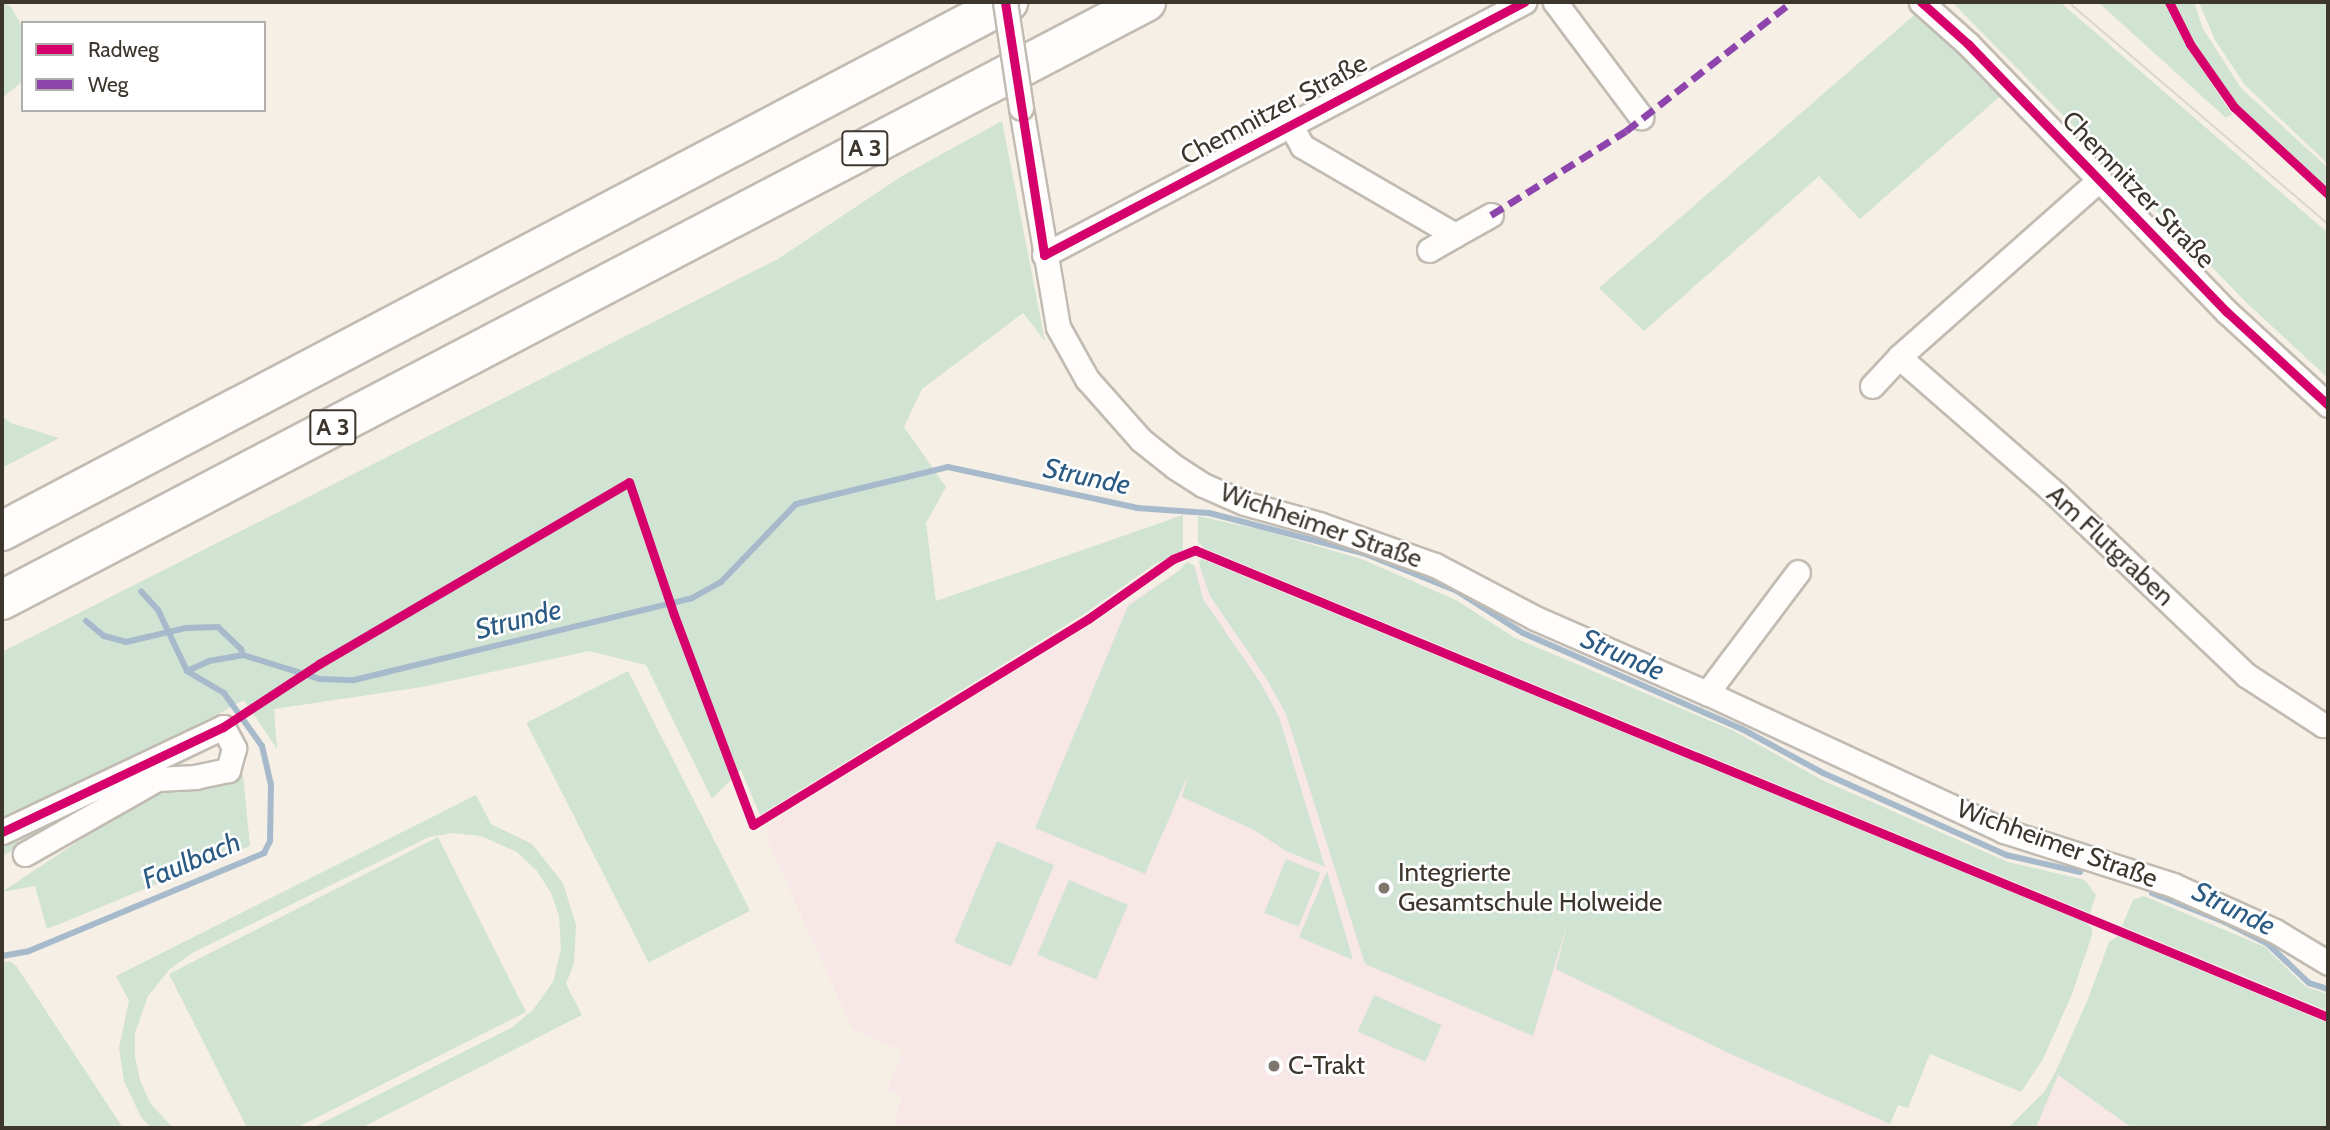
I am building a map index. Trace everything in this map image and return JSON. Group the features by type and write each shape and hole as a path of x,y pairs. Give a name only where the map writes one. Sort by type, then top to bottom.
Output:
{"highway":[{"name":"A 3","path":"2,531 1006,2"},
{"name":"A 3","path":"2,600 1146,2"}],"street":[{"name":"Wichheimer Straße","path":"1006,2 1044,255 1062,336 1087,379 1141,440 1203,485 1244,503 1320,524 1435,565 1535,618 1707,693 2010,834 2147,876 2227,908 2328,963"},
{"name":"Chemnitzer Straße","path":"1044,255 1524,2"},
{"path":"1555,2 1641,117"},
{"name":"Chemnitzer Straße","path":"1921,2 1968,44 2227,312 2328,405"},
{"path":"1290,124 1302,146 1455,235"},
{"path":"1872,386 1899,357 2099,180"},
{"path":"1429,250 1491,215"},
{"name":"Am Flutgraben","path":"1899,357 2057,495 2246,675 2323,725 2328,725"},
{"path":"1707,693 1798,572"},
{"path":"2,832 223,727 233,748 228,770 196,777 157,779 25,854"}],"shaded area":[{"name":"Integrierte Gesamtschule Holweide","path":"1187,562 2092,935 2072,994 2043,1059 2021,1092 1930,1054 1908,1108 1898,1105 1890,1124 1895,1128 900,1128 894,1118 903,1097 887,1090 903,1051 853,1030 768,842 767,829 776,819 1180,570"},
{"path":"2058,1075 2132,1128 2036,1128"}],"green space":[{"path":"2,2 11,7 21,24 21,83 2,98"},
{"path":"1958,2 2060,2 2328,233 2328,378 2250,306 1955,5"},
{"path":"2098,2 2165,2 2187,47 2232,114 2226,118"},
{"path":"2173,2 2194,2 2203,29 2241,88 2328,168 2328,189 2237,104 2194,42"},
{"path":"2199,2 2328,2 2328,164 2245,85 2215,40"},
{"path":"1920,10 2005,92 1860,219 1819,176 1644,331 1599,288"},
{"path":"1002,121 1045,341 1023,313 922,389 904,427 946,487 926,523 936,601 1183,515 1183,550 1152,566 1084,614 760,815 741,770 712,799 646,665 589,651 422,687 274,709 277,749 244,700 211,718 218,744 129,793 2,856 2,652 778,259 902,176"},
{"path":"2,416 11,423 59,438 2,468"},
{"path":"1198,516 1266,531 1361,559 1456,600 1515,638 1734,731 1822,780 2008,862 2085,880 2096,895 2090,913 1204,548 1198,542"},
{"path":"1202,559 2087,923 2092,928 2092,935 2072,994 2043,1059 2021,1092 1930,1054 1908,1108 1898,1105 1890,1124 1724,1051 1556,969 1568,922 1533,1036 1365,964 1286,714 1266,678 1210,596 1200,567 1199,561"},
{"path":"1187,562 1194,565 1203,599 1260,682 1279,717 1325,867 1286,851 1254,830 1182,797 1188,775 1145,874 1035,828 1128,606 1180,570"},
{"path":"628,671 750,911 649,962 526,723"},
{"path":"243,775 250,846 47,929 35,886 2,892 161,786 220,782"},
{"path":"476,795 491,824 532,844 563,883 576,925 574,963 566,984 582,1015 361,1128 312,1128 511,1028 533,1010 553,982 561,949 559,916 551,893 537,871 517,852 481,836 453,833 429,837 192,953 169,970 148,996 135,1033 135,1057 140,1080 150,1103 173,1128 151,1128 141,1117 124,1081 119,1048 129,1001 116,976"},
{"path":"438,837 526,1012 296,1128 247,1128 169,974"},
{"path":"997,841 1054,865 1011,966 954,942"},
{"path":"1286,859 1320,873 1299,927 1264,913"},
{"path":"1327,871 1353,960 1299,937"},
{"path":"1069,880 1128,905 1096,980 1037,955"},
{"path":"2144,896 2265,947 2306,987 2328,994 2328,1011 2122,926 2133,900"},
{"path":"2118,936 2328,1023 2328,1128 2132,1128 2058,1075 2036,1128 2008,1128 2044,1092 2055,1073 2088,999 2109,942"},
{"path":"10,961 17,967 123,1128 2,1128 2,962"},
{"path":"1374,995 1442,1025 1425,1062 1358,1032"}],"waterway":[{"name":"Strunde","path":"86,621 104,636 126,642 186,628 218,627 241,649 243,655 320,679 354,680 692,598 721,582 796,504 948,467 1137,508 1209,513 1363,553 1457,591 1523,633 1742,729 1823,773 2006,855 2080,872"},
{"name":"Faulbach","path":"2,956 29,951 264,853 270,841 271,785 262,746 224,693 187,671 158,610 141,591"},
{"path":"187,671 209,661 243,655"},
{"name":"Strunde","path":"2152,893 2225,922 2268,944 2309,983 2328,989"}],"tram line":[{"path":"2068,2 2328,224"}],"marked path":[{"path":"1491,215 1626,131 1792,2"}],"cycle path":[{"path":"1005,2 1044,255 1524,2"},
{"path":"1921,2 1968,44 2227,312 2328,405"},
{"path":"2169,2 2190,44 2234,107 2328,194"},
{"path":"2,832 223,727 319,664 629,482 674,615 753,825 1088,619 1173,559 1195,550 2328,1017"}],"place":[{"name":"Integrierte Gesamtschule Holweide","path":"1384,888"},
{"name":"C-Trakt","path":"1274,1066"}]}
